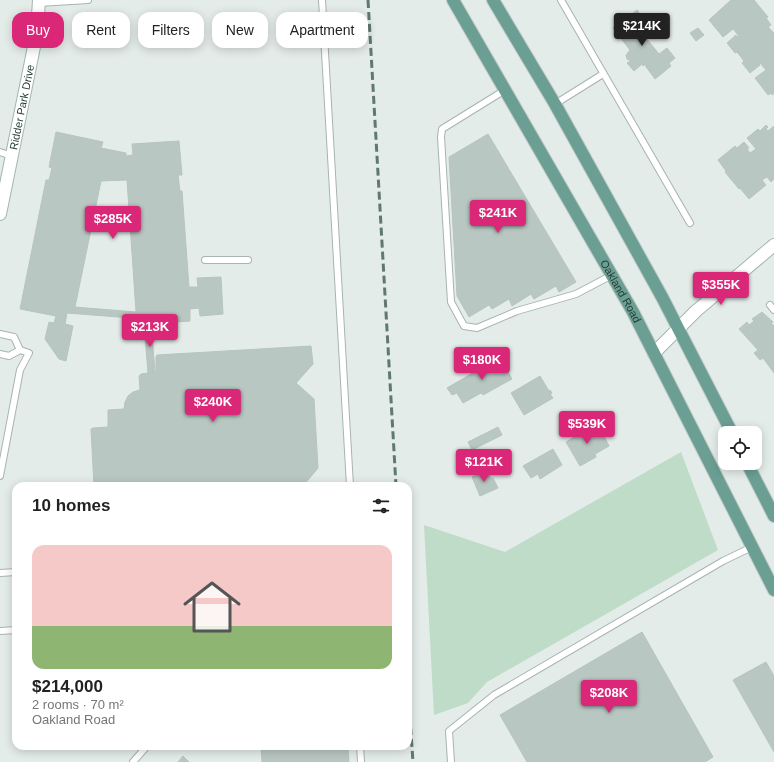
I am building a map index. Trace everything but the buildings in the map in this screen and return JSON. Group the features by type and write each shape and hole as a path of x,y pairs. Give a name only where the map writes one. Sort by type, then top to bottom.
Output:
{"main road":[{"name":"Oakland Road","path":"453,0 612,275 654,353 774,590"},
{"path":"493,0 554,104 658,290 728,426"},
{"path":"751,470 774,516"}],"street":[{"name":"Ridder Park Drive","path":"1,206 37,32 39,1"},
{"path":"654,353 696,311 774,245"}],"lane":[{"path":"39,1 88,0"},
{"path":"322,0 350,482"},
{"path":"561,0 690,223"},
{"path":"554,104 603,74"},
{"path":"505,90 442,129 441,137 451,302 464,326 477,328 517,311 576,294 612,275"},
{"path":"0,152 12,156"},
{"path":"205,260 248,260"},
{"path":"0,334 14,338 20,350 29,353 20,370 0,476"},
{"path":"0,354 9,356 20,350"},
{"path":"451,762 449,731 494,695 723,561 752,547"},
{"path":"0,573 12,572"},
{"path":"0,631 12,630"},
{"path":"133,762 144,750"},
{"path":"360,750 361,762"}],"green space":[{"path":"681,452 718,550 487,682 468,703 434,715 424,525 505,552"}],"railway":[{"path":"368,0 396,482"},
{"path":"412,748 413,762"}]}
